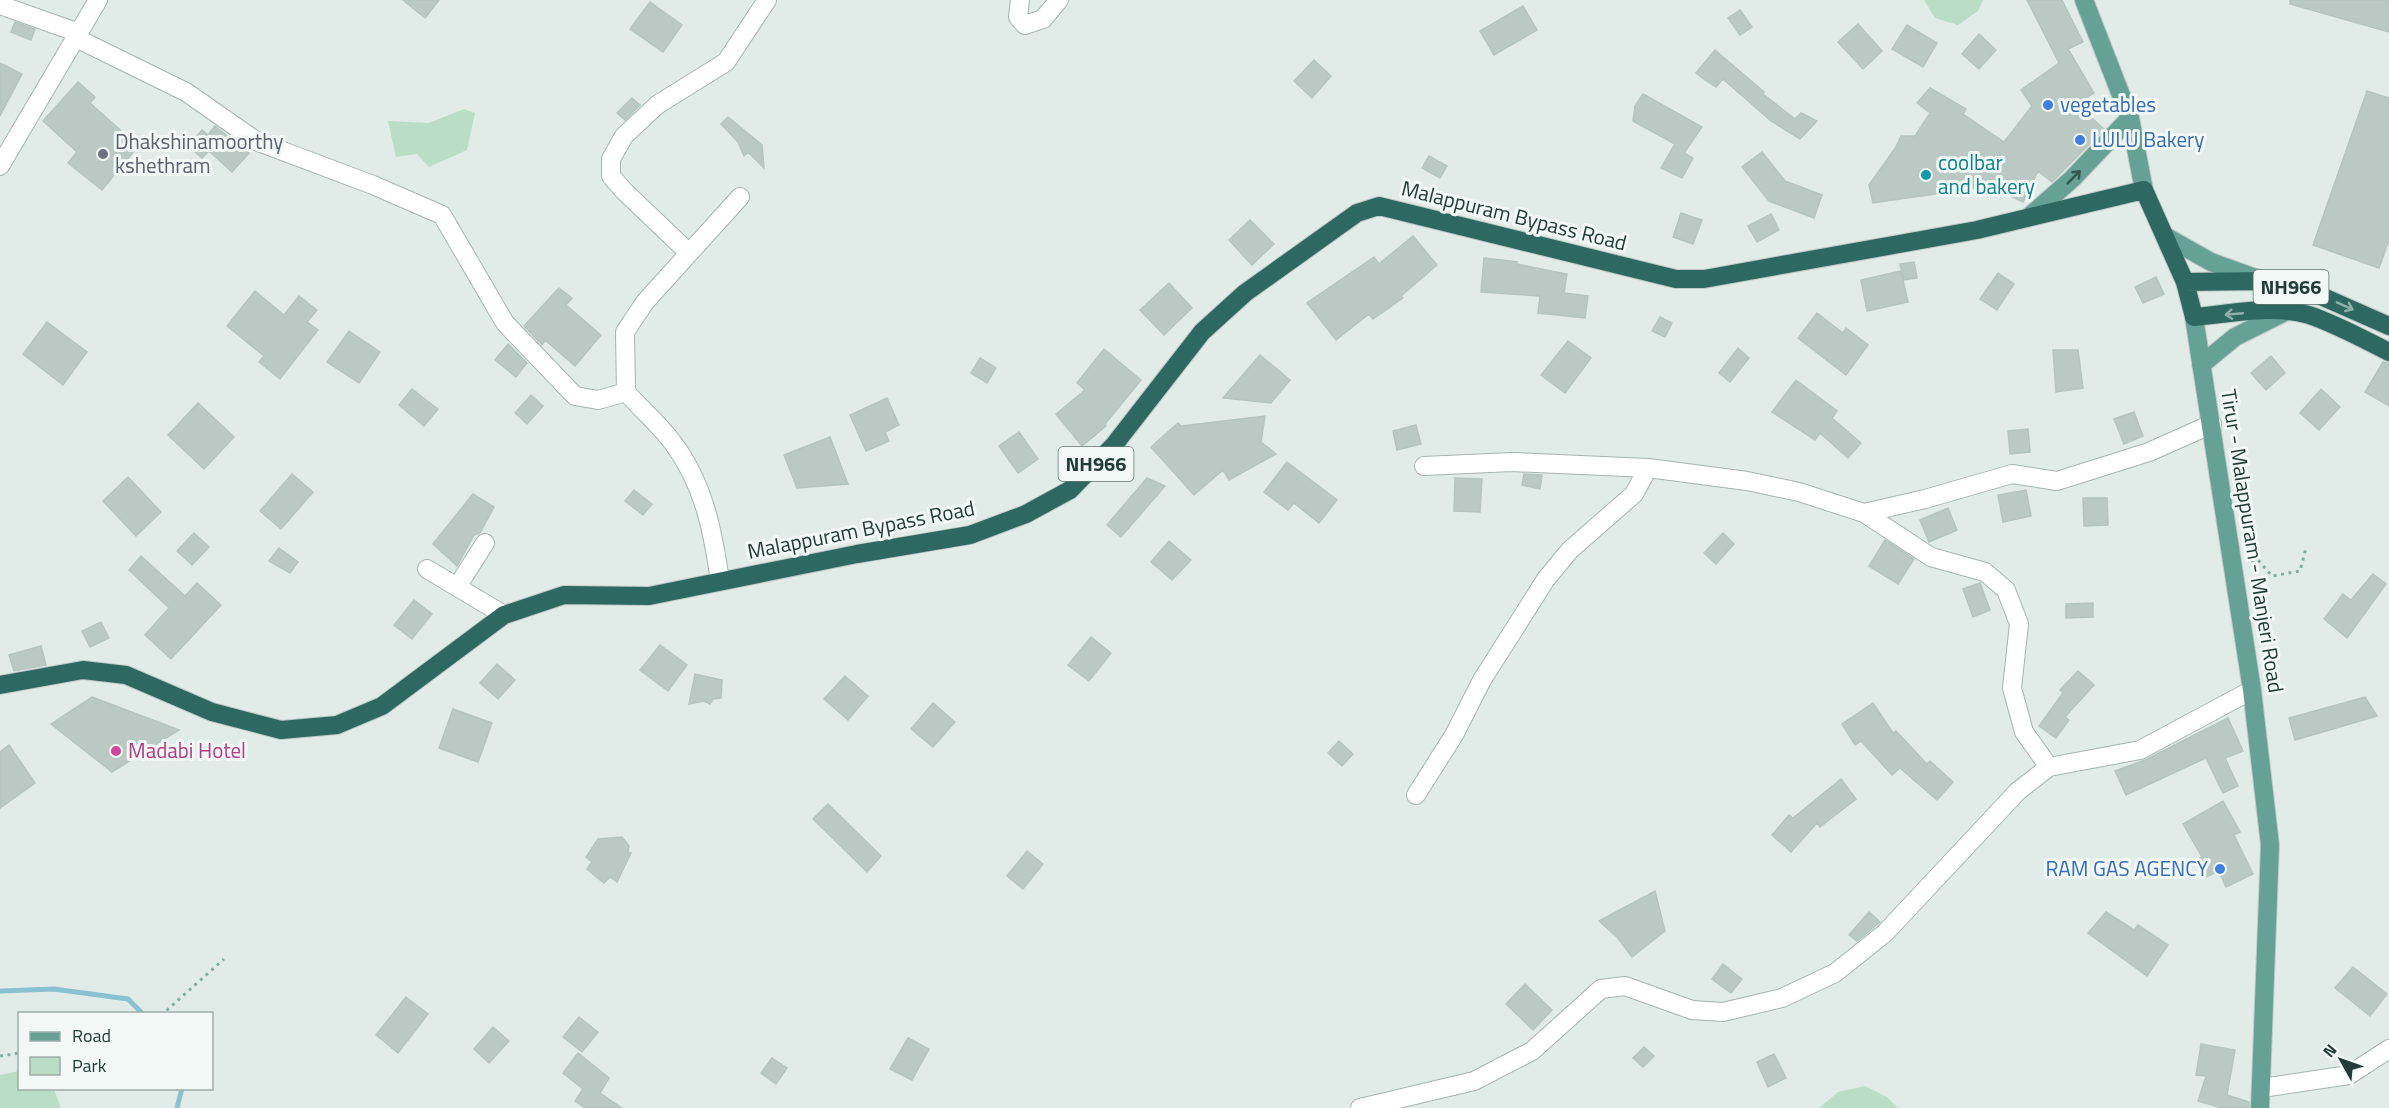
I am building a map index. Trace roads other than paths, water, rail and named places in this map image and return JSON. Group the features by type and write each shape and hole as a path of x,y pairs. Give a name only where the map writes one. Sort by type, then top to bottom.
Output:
{"highway":[{"name":"Malappuram Bypass Road","path":"0,685 83,670 126,675 212,712 281,730 337,725 382,706 504,615 564,595 649,596 857,554 970,535 1026,514 1070,490 1114,445 1202,332 1245,293 1357,213 1379,206 1676,279 1704,279 1977,230 2144,190"},
{"name":"Tirur - Malappuram - Manjeri Road","path":"2144,190 2185,282 2193,317"},
{"name":"NH966","path":"2185,282 2264,281 2314,293 2389,326"},
{"name":"NH966","path":"2193,317 2287,312 2308,315 2389,352"}],"main road":[{"name":"Tirur - Malappuram - Manjeri Road","path":"2084,0 2130,118 2144,190"},
{"path":"2030,216 2072,179 2130,118"},
{"path":"2165,236 2211,262 2264,281"},
{"path":"2201,365 2235,337 2287,312"},
{"name":"Tirur - Malappuram - Manjeri Road","path":"2193,317 2212,424 2231,563 2252,690 2270,845 2260,1108"}],"street":[{"path":"0,166 98,0"},
{"path":"689,253 611,176 611,159 624,136 657,105 726,62 767,0"},
{"path":"1020,0 1018,17 1025,25 1043,19 1059,0"},
{"path":"0,5 77,35 186,92 256,141 373,185 442,215 505,323 575,396 598,400 626,393"},
{"path":"720,581 712,525 696,482 673,443 626,393 625,332 645,302 740,197"},
{"path":"1864,513 1925,499 2012,474 2057,481 2149,452 2212,424"},
{"path":"1424,466 1512,462 1648,468 1747,481 1799,492 1864,513 1931,557 1985,572 2006,590 2019,624 2012,688 2024,732 2049,767"},
{"path":"1416,795 1454,735 1482,680 1546,579 1570,550 1634,494 1648,468"},
{"path":"457,587 485,543"},
{"path":"427,569 504,615"},
{"path":"1360,1108 1474,1080 1532,1051 1601,989 1625,987 1692,1010 1723,1012 1782,998 1835,973 1885,933 2018,791 2049,767 2140,750 2252,690"},
{"path":"2262,1088 2349,1075 2389,1049"}],"waterway":[{"path":"0,991 54,989 128,999 141,1012"},
{"path":"177,1108 182,1090"}],"place":[{"name":"vegetables","path":"2048,105"},
{"name":"LULU Bakery","path":"2080,140"},
{"name":"Dhakshinamoorthy kshethram","path":"103,154"},
{"name":"coolbar and bakery","path":"1926,175"},
{"name":"Madabi Hotel","path":"116,751"},
{"name":"RAM GAS AGENCY","path":"2220,869"}]}
